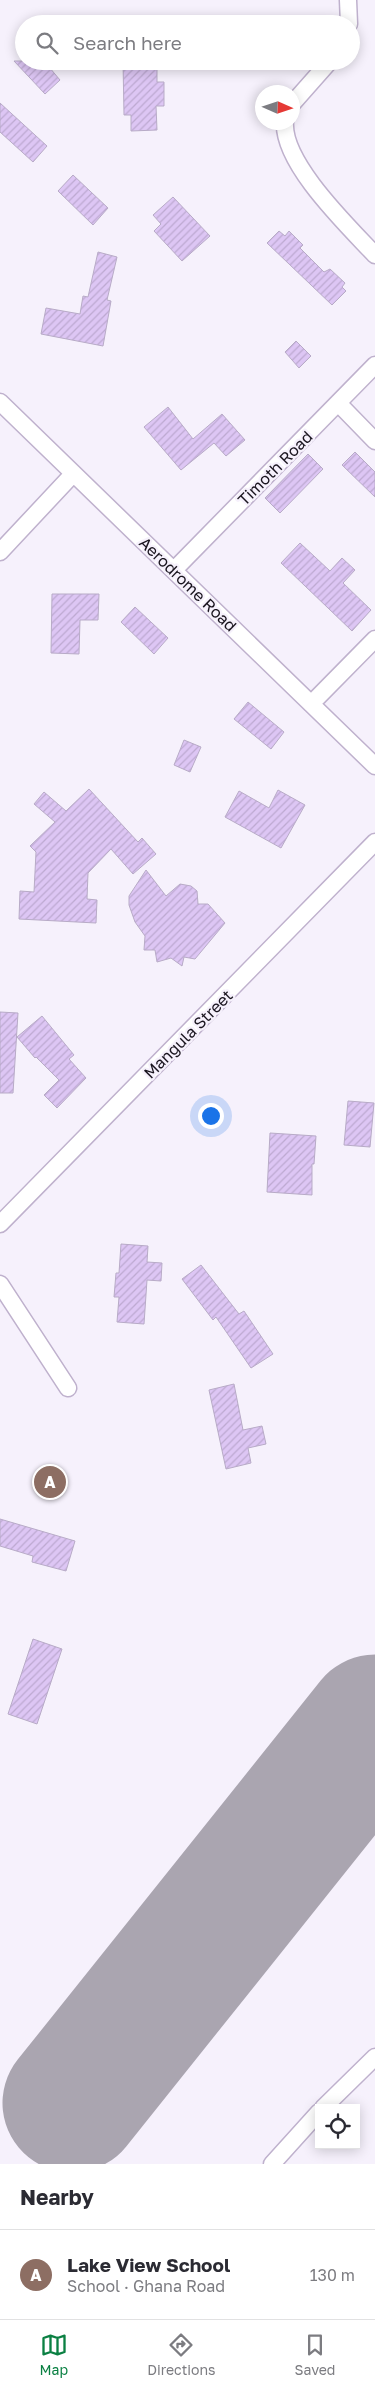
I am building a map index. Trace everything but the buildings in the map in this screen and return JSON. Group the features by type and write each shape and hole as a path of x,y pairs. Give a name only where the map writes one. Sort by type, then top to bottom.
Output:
{"street":[{"path":"348,0 349,15"},
{"path":"300,95 322,70"},
{"path":"287,130 292,155 328,204 375,255"},
{"name":"Timoth Road","path":"174,570 339,404 375,365"},
{"name":"Aerodrome Road","path":"0,402 375,766"},
{"path":"339,404 375,441"},
{"path":"0,552 73,474"},
{"path":"312,704 375,639"},
{"name":"Mangula Street","path":"0,1224 375,842"},
{"path":"0,1284 68,1388"},
{"path":"327,2104 375,2057"},
{"path":"272,2164 315,2116"}],"runway":[{"path":"72,2103 375,1724"}],"place":[{"name":"Lake View School","path":"50,1482"}]}
